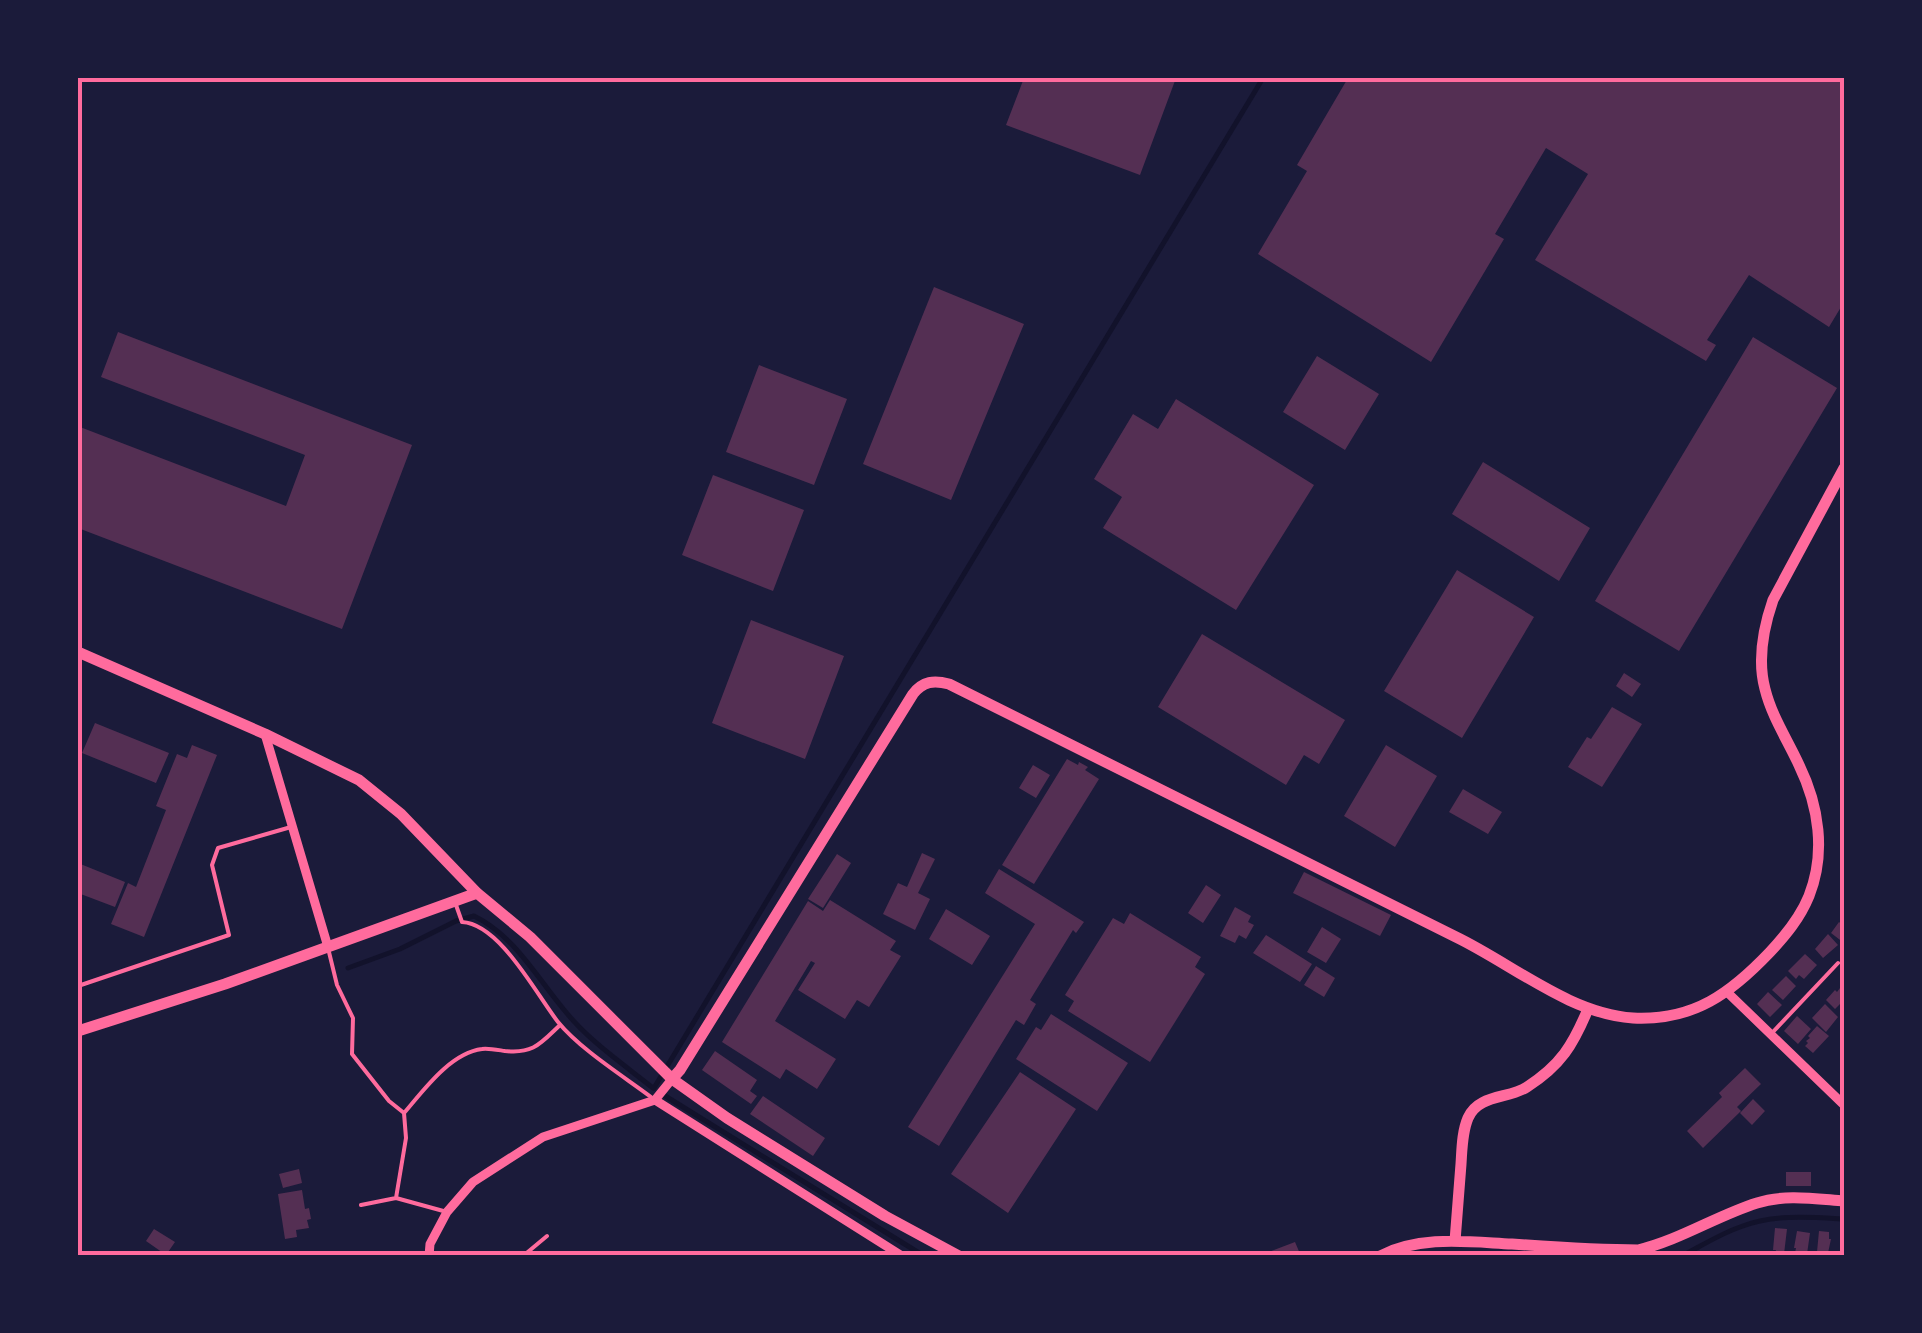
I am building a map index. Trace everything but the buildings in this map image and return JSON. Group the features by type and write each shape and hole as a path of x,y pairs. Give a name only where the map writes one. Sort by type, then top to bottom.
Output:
{"street":[{"path":"429,1256 430,1244 447,1212 473,1182 543,1137 663,1086 690,1054 913,694 930,682 950,684 1482,950 1588,1009 1619,1017 1652,1018 1685,1012 1727,992 1794,925 1814,879 1818,848 1815,812 1806,780 1768,702 1761,653 1773,600 1844,468"},
{"path":"78,652 359,780 402,814 477,893 530,937 647,1054 663,1086 902,1256"},
{"path":"265,734 328,947"},
{"path":"78,1031 224,984 477,893"},
{"path":"1727,992 1844,1104"},
{"path":"1455,1242 1468,1117 1483,1102 1525,1089 1545,1074 1574,1042 1588,1009"},
{"path":"663,1086 727,1118 885,1216 959,1256"},
{"path":"1380,1256 1423,1243 1455,1242 1638,1250 1759,1202 1786,1198 1844,1201"}],"lane":[{"path":"78,986 229,935 212,865 218,848 291,827"},
{"path":"454,902 462,922 474,923 492,935 572,1037 663,1086"},
{"path":"328,947 337,986 352,1018 352,1054 389,1102 404,1114"},
{"path":"1771,1034 1838,962"},
{"path":"396,1198 406,1138 404,1114 433,1080 456,1060 482,1048 534,1050 560,1024"},
{"path":"361,1205 396,1198 447,1212"},
{"path":"523,1256 547,1236"}],"waterway":[{"path":"654,1088 1263,78"},
{"path":"348,968 474,916 513,946 585,1032 653,1088"},
{"path":"662,1094 924,1256"},
{"path":"1682,1256 1725,1233 1766,1220 1844,1219"}]}
